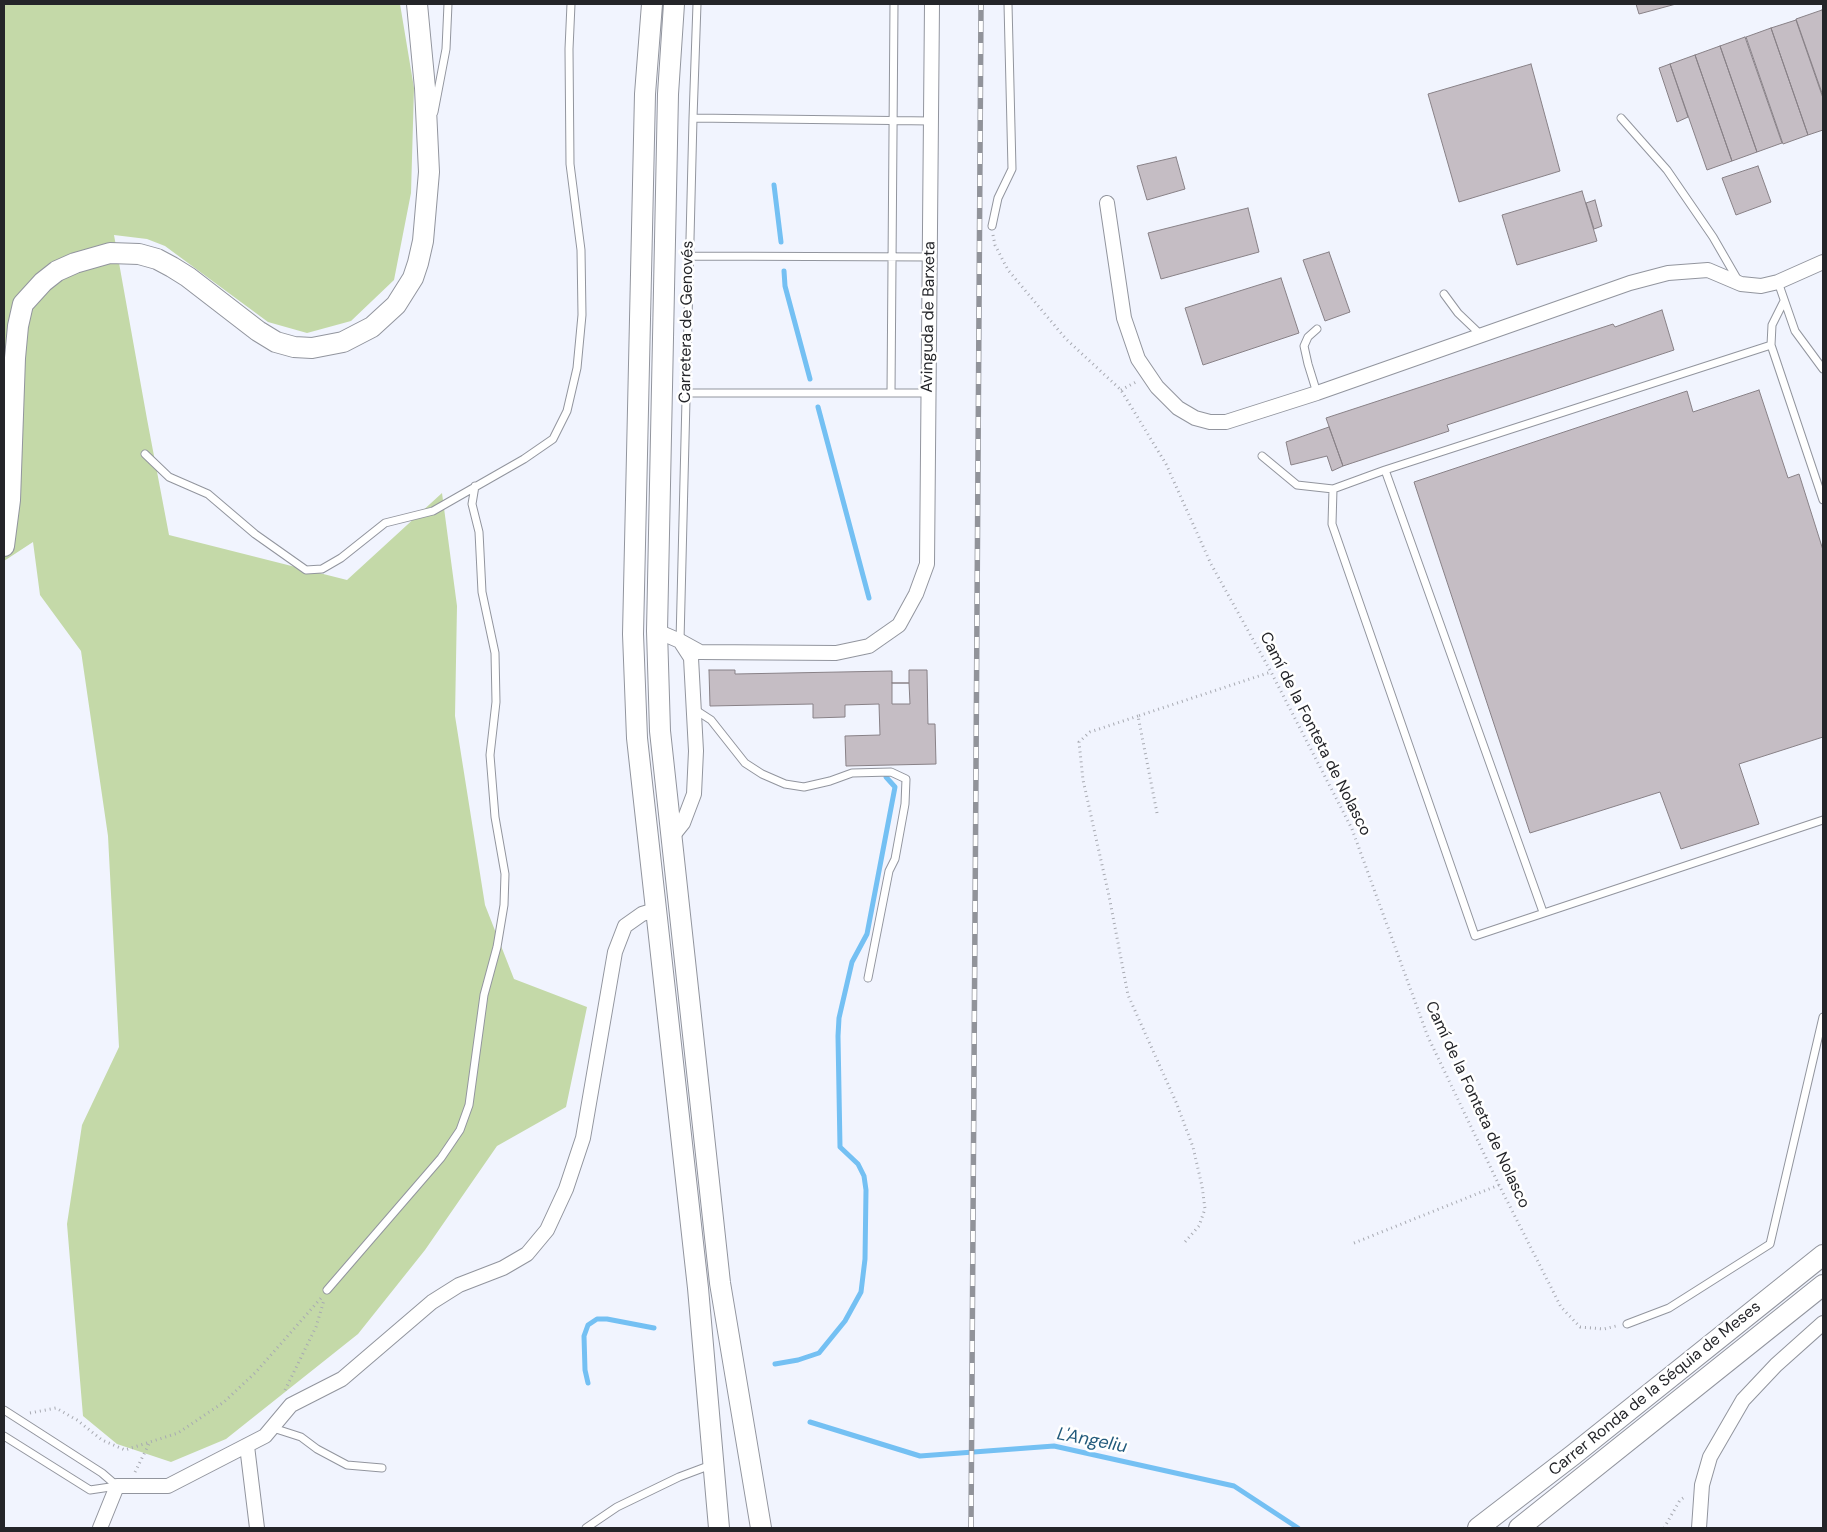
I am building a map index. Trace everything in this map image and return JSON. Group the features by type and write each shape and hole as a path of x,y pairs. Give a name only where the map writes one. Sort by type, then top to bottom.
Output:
{"main road":[{"path":"4,546 10,500 15,358 18,326 23,304 42,282 57,271 75,262 110,254 139,254 172,266 258,331 276,342 294,347 312,348 343,342 372,327 396,305 413,278 418,263 424,232 429,172 417,4"},
{"path":"652,4 645,94 633,634 637,738 697,1278 719,1528"},
{"path":"674,4 668,94 657,631 660,731 720,1283 761,1528"},
{"name":"Carrer Ronda de la Séquia de Meses","path":"1482,1525 1823,1255"},
{"name":"Carrer Ronda de la Séquia de Meses","path":"1519,1528 1823,1285"}],"street":[{"name":"Avinguda de Barxeta","path":"680,641 700,652 836,653 869,646 899,625 916,594 927,564 932,4"},
{"path":"1107,203 1124,318 1138,359 1148,377 1178,408 1195,418 1210,422 1226,422 1317,393 1630,283 1668,274 1708,270 1740,284 1761,286 1778,282 1823,262"},
{"path":"657,631 680,641"},
{"name":"Carretera de Genovés","path":"671,838 684,822 694,794 696,751 691,658 680,641"},
{"path":"100,1528 123,1486 168,1486 265,1436 291,1405 342,1379 432,1302 459,1285 504,1268 527,1254 547,1230 566,1189 583,1138 615,952 625,926 642,914 655,910"},
{"path":"1699,1528 1702,1484 1710,1457 1743,1400 1776,1364 1823,1323"},
{"path":"247,1446 257,1528"}],"lane":[{"path":"428,144 446,49 448,4"},
{"path":"145,454 169,477 208,494 255,534 306,570 322,569 341,558 385,524 433,511 553,439 567,411 577,368 582,305 581,250 570,164 569,49 571,4"},
{"name":"Carretera de Genovés","path":"680,641 692,118 697,4"},
{"path":"891,393 894,4"},
{"path":"992,226 998,198 1012,168 1008,4"},
{"path":"692,118 931,121"},
{"path":"1621,118 1667,170 1713,237 1740,284"},
{"path":"689,256 930,257"},
{"path":"1778,282 1795,331 1823,369"},
{"path":"1444,294 1458,312 1481,334"},
{"path":"1784,301 1772,325 1771,344 1823,500"},
{"path":"1317,329 1308,337 1304,346 1317,393"},
{"path":"1262,456 1297,485 1334,489 1386,470 1771,344"},
{"path":"686,393 928,393"},
{"path":"1386,470 1543,912"},
{"path":"328,1290 441,1158 460,1130 469,1105 484,995 497,947 504,905 504,874 495,817 490,755 496,702 495,654 482,592 479,532 472,504 475,486"},
{"path":"1334,489 1332,524 1475,936 1823,820"},
{"path":"694,709 711,720 745,763 762,774 785,784 804,787 830,781 852,773 892,772 906,779 905,804 895,859 888,872 868,978"},
{"path":"1627,1324 1669,1308 1770,1244 1823,1017"},
{"path":"4,1410 123,1486"},
{"path":"273,1428 301,1437 316,1449 347,1465 382,1468"},
{"path":"4,1436 90,1490 123,1486"},
{"path":"586,1528 617,1507 679,1477 714,1464"}],"path":[{"name":"Camí de la Fonteta de Nolasco","path":"992,226 995,245 1008,270 1066,340 1121,390 1166,464 1211,564 1352,829 1428,1037 1499,1185 1561,1307 1580,1327 1604,1328 1627,1324"},
{"path":"1184,1242 1199,1226 1205,1209 1202,1186 1193,1147 1176,1102 1128,995 1110,896 1083,780 1079,742 1090,732 1270,672"},
{"path":"1138,716 1158,813"},
{"path":"1354,1243 1499,1185"},
{"path":"280,1398 291,1381 316,1327 328,1290"},
{"path":"16,1418 38,1410 56,1408 77,1420 102,1440 125,1450 178,1433 224,1402 256,1372 328,1290"},
{"path":"123,1486 149,1443"},
{"path":"1664,1528 1680,1500 1702,1484"}],"green space":[{"path":"4,4 400,4 414,88 411,193 394,280 351,321 307,333 268,322 165,246 147,239 114,235 147,419 169,535 347,580 442,493 457,606 455,716 485,905 514,979 587,1007 566,1107 497,1146 425,1250 358,1334 226,1439 171,1462 117,1444 83,1416 67,1224 82,1125 119,1047 108,836 81,651 40,595 33,542 4,561"}],"building":[{"path":"1636,4 1676,4 1639,14"},
{"path":"1822,10 1823,14 1823,96 1796,19"},
{"path":"1796,20 1823,98 1823,130 1808,135 1771,28"},
{"path":"1771,28 1808,135 1783,144 1746,37"},
{"path":"1745,37 1782,143 1757,152 1720,46"},
{"path":"1720,46 1757,152 1732,161 1695,55"},
{"path":"1695,55 1732,161 1707,170 1670,64"},
{"path":"1531,64 1560,171 1459,202 1428,94"},
{"path":"1670,64 1688,117 1677,122 1659,68"},
{"path":"1176,157 1185,189 1147,200 1137,166"},
{"path":"1758,166 1771,202 1736,215 1722,178"},
{"path":"1582,191 1597,241 1517,265 1502,215"},
{"path":"1595,200 1602,226 1594,229 1586,203"},
{"path":"1248,208 1259,252 1161,279 1148,233"},
{"path":"1329,252 1350,312 1325,321 1303,260"},
{"path":"1281,278 1299,333 1203,365 1185,308"},
{"path":"1662,310 1674,350 1447,425 1449,431 1343,466 1326,418 1613,324 1615,327"},
{"path":"1759,390 1788,478 1799,474 1823,550 1823,737 1739,764 1759,824 1681,849 1660,792 1530,833 1414,482 1687,391 1693,412"},
{"path":"1329,427 1343,466 1332,471 1327,456 1291,465 1286,442"},
{"path":"709,670 735,670 735,674 892,671 892,683 909,683 909,670 927,670 928,724 935,724 936,764 846,766 845,736 880,735 879,704 845,705 845,717 813,718 813,704 710,706"},
{"path":"892,683 909,683 910,704 892,704"}],"waterway":[{"path":"774,185 781,242"},
{"path":"784,271 785,286 810,379"},
{"path":"818,407 869,598"},
{"path":"775,1364 798,1360 819,1353 845,1321 861,1292 865,1259 866,1190 864,1176 858,1164 840,1147 838,1036 839,1018 852,962 867,934 895,787 886,777"},
{"path":"588,1383 585,1370 584,1336 588,1325 597,1319 607,1319 654,1328"},
{"name":"L'Angeliu","path":"810,1422 920,1456 1054,1446 1234,1486 1298,1528"}],"railway":[{"path":"971,1528 981,4"}]}
